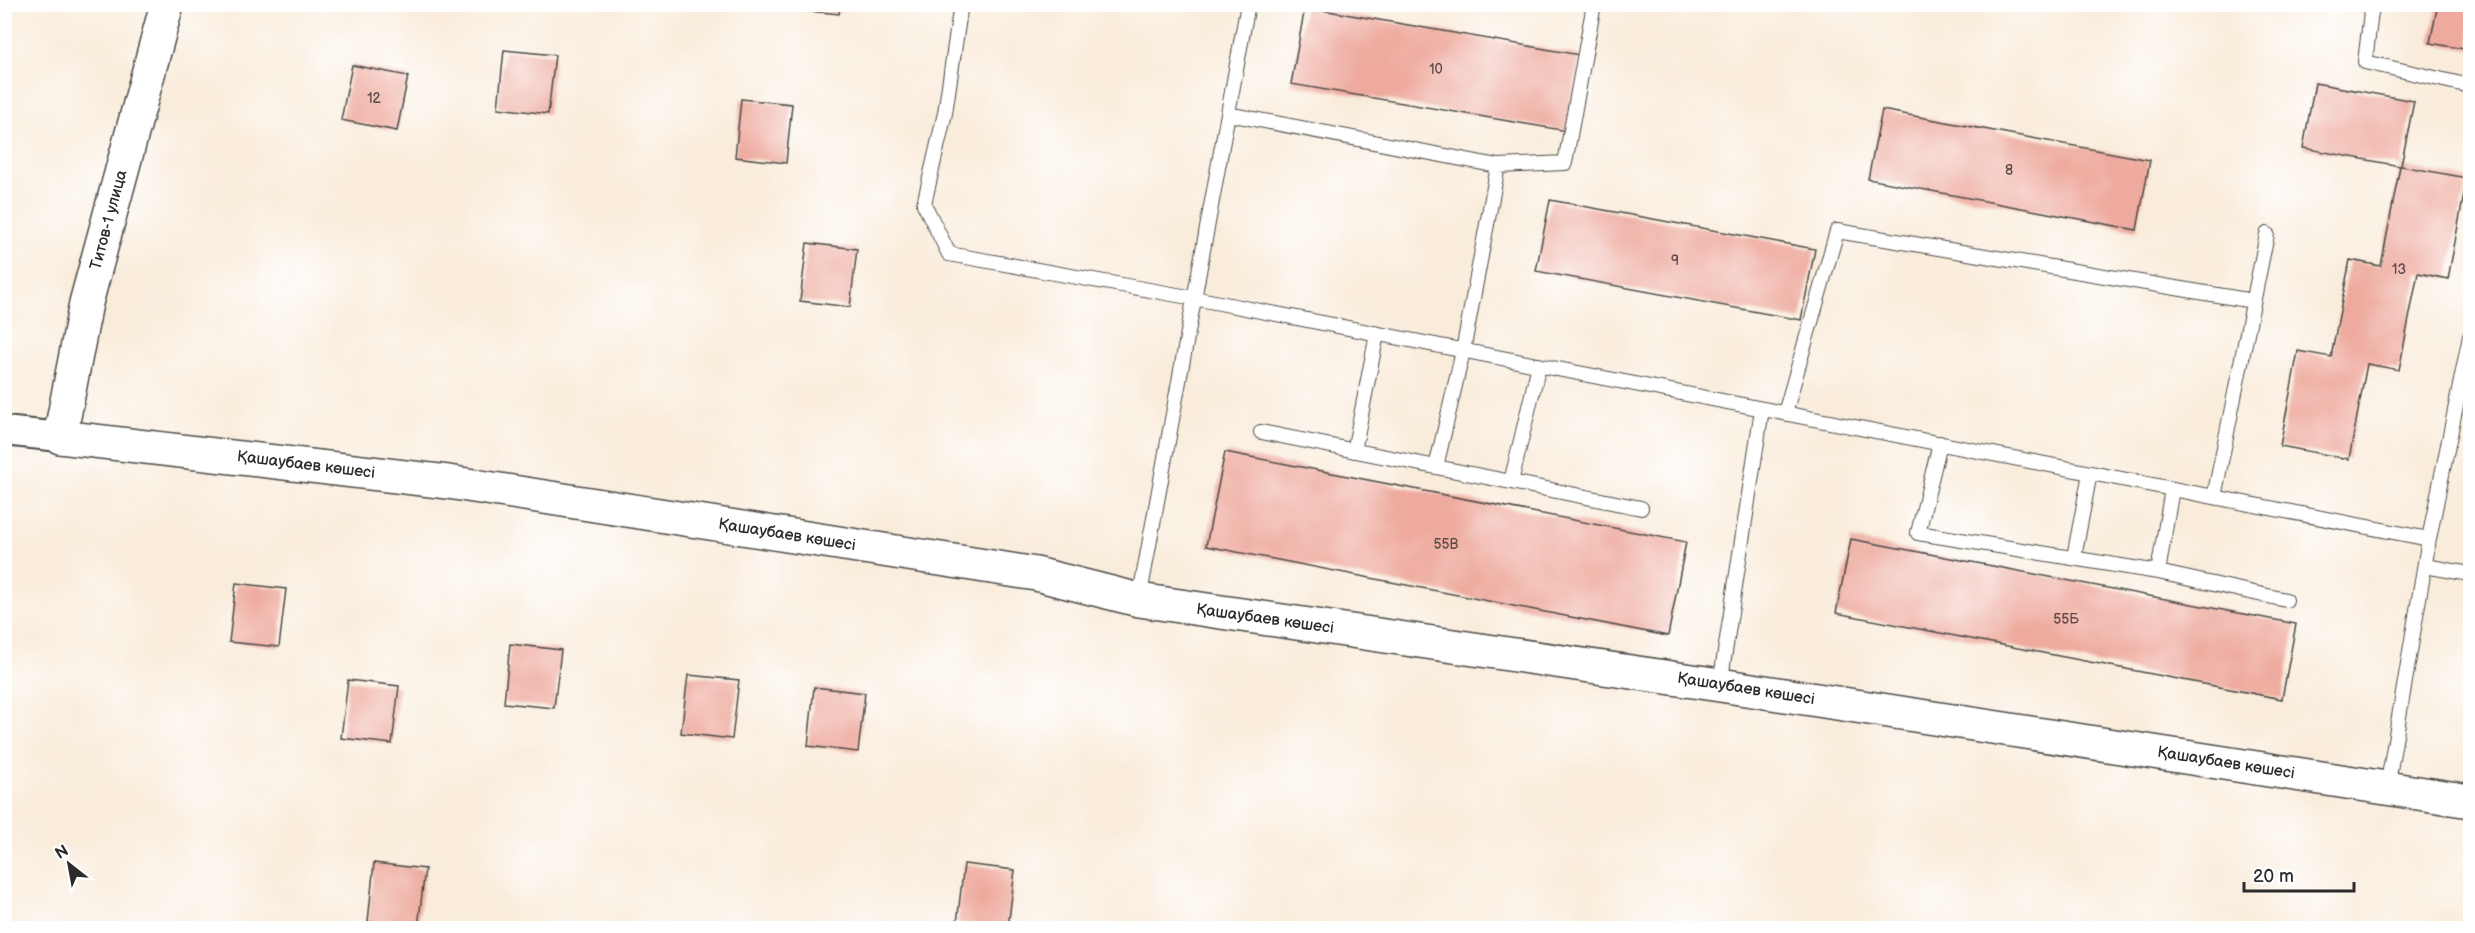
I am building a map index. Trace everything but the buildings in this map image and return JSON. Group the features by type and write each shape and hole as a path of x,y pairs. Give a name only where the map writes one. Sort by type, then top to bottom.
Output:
{"street":[{"name":"Титов-1 улица","path":"60,437 86,303 167,4"},
{"path":"4,431 60,437"},
{"name":"Қашаубаев көшесі","path":"60,437 448,482 1036,574 1139,600 1720,685 2470,801"}],"lane":[{"path":"961,4 945,113 924,204 949,254 1194,298 2430,539"},
{"path":"1139,600 1248,4"},
{"path":"1228,114 1498,166 1565,163 1594,4"},
{"path":"2372,4 2365,62 2470,86"},
{"path":"1436,467 1463,351 1498,166"},
{"path":"1785,413 1838,231 2253,301"},
{"path":"2214,497 2267,234"},
{"path":"1354,451 1377,334"},
{"path":"2387,788 2425,566 2470,336"},
{"path":"1511,482 1539,365"},
{"path":"1720,685 1762,409"},
{"path":"1261,432 1641,508"},
{"path":"1940,443 1918,532 2158,572 2286,600"},
{"path":"2074,557 2090,473"},
{"path":"2158,572 2172,489"},
{"path":"2425,566 2470,574"}]}
